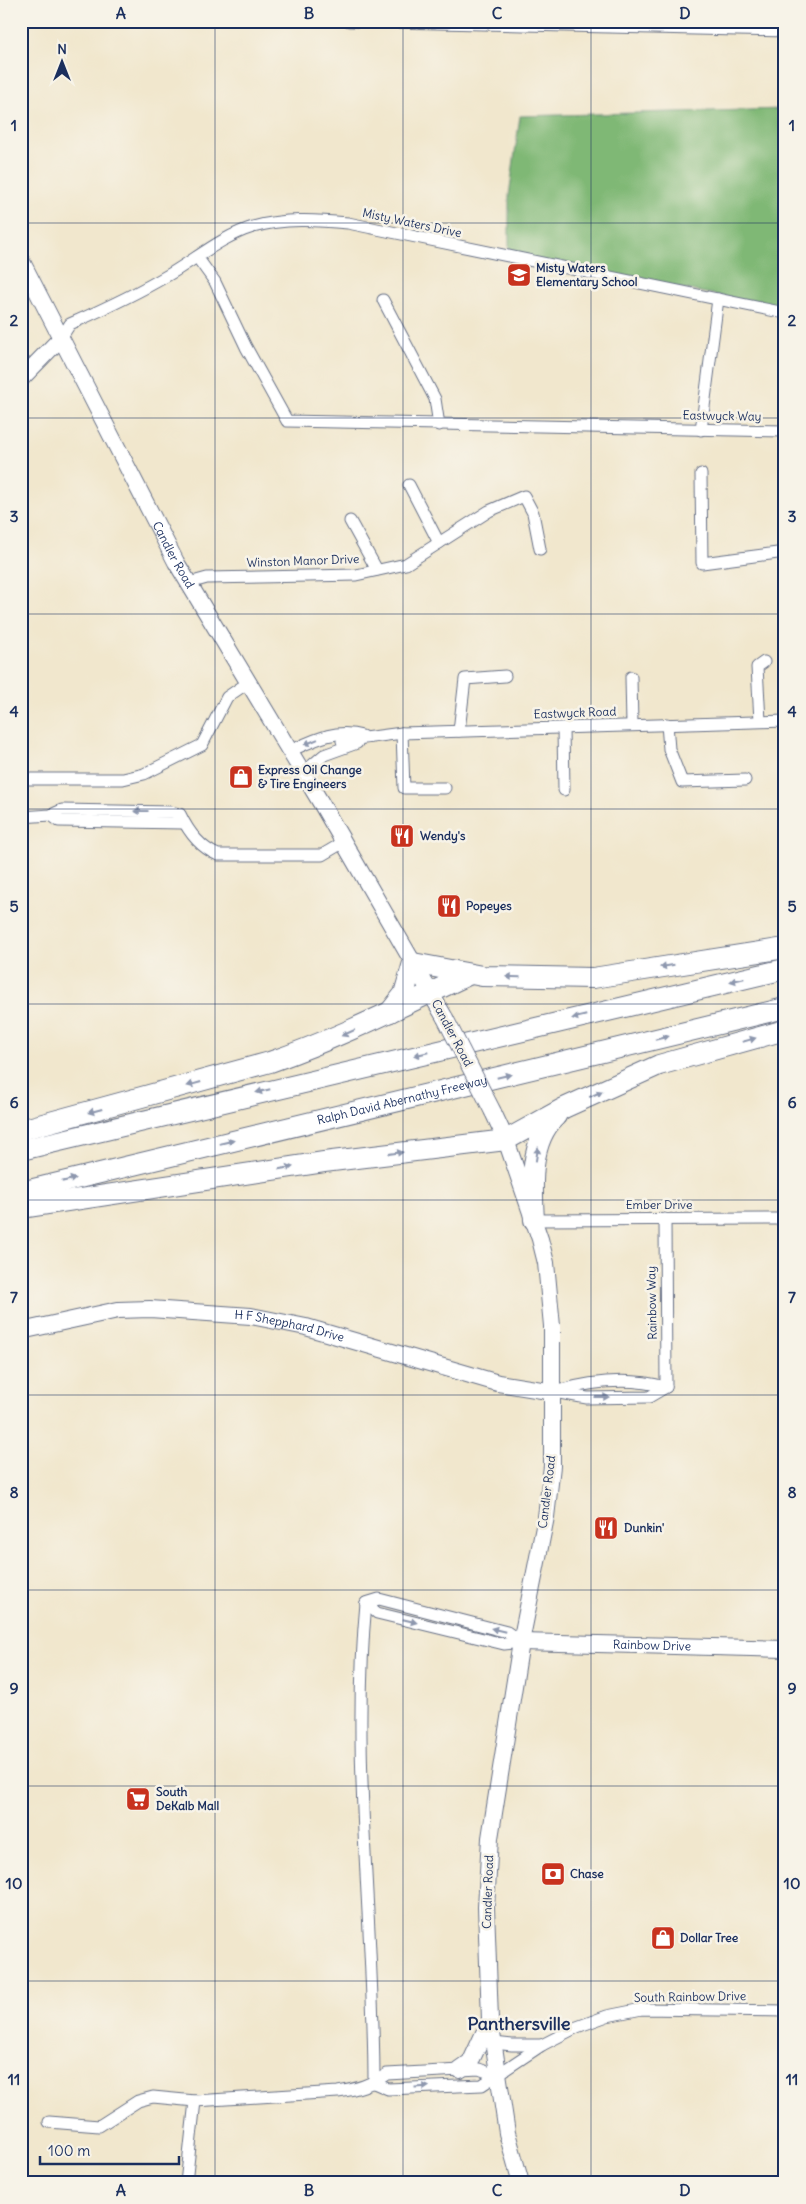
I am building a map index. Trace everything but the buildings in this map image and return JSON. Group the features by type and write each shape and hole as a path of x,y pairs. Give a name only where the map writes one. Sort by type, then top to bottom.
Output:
{"highway":[{"path":"388,1013 404,994 413,963 468,975 593,978 785,948"},
{"path":"21,1150 785,969"},
{"path":"21,1130 270,1062 346,1034 468,975"},
{"name":"Ralph David Abernathy Freeway","path":"21,1192 785,1008"},
{"path":"21,1208 327,1162 506,1140 564,1108 659,1065 785,1030"},
{"path":"534,1220 532,1189 540,1135 549,1122 564,1108"}],"main road":[{"name":"Candler Road","path":"21,260 189,584 344,842 445,1018 506,1140 534,1220 546,1263 550,1294 554,1392 552,1466 548,1500 521,1642 490,1838 486,1907 490,2020 507,2133 521,2183"},
{"path":"21,379 61,338"},
{"name":"H F Shepphard Drive","path":"21,1331 118,1310 150,1309 251,1316 306,1327 498,1383 554,1392"},
{"name":"Rainbow Drive","path":"521,1642 785,1648"},
{"path":"460,2070 470,2062 490,2020"}],"street":[{"path":"349,21 785,31"},
{"name":"Misty Waters Drive","path":"61,338 70,324 161,279 221,242 252,227 280,222 311,220 348,224 785,313"},
{"name":"Eastwyck Way","path":"197,257 215,282 246,347 287,421 785,431"},
{"path":"383,300 435,399 439,425"},
{"path":"701,430 718,300"},
{"path":"701,474 702,563 785,552"},
{"path":"409,485 439,543"},
{"name":"Winston Manor Drive","path":"189,584 207,578 356,575 406,564 489,511 524,496 533,513 540,549"},
{"path":"350,521 377,570"},
{"path":"760,721 757,666 764,662"},
{"path":"459,731 464,679 506,676"},
{"path":"631,678 632,725"},
{"path":"21,778 123,779 144,774 202,745 227,697 249,682"},
{"name":"Eastwyck Road","path":"303,773 349,732 366,737 402,733 785,721"},
{"path":"666,724 670,749 682,782 744,780"},
{"path":"563,728 564,790"},
{"path":"402,733 404,788 445,788"},
{"name":"Eastwyck Road","path":"290,751 314,740 339,741 352,746 366,737"},
{"path":"21,817 51,815 62,810 157,811 180,814 184,823 207,851 218,855 322,855 344,842"},
{"name":"Ember Drive","path":"534,1220 785,1218"},
{"name":"Rainbow Way","path":"554,1392 588,1382 648,1382 666,1387 665,1219"},
{"path":"374,2083 373,1970 365,1825 361,1668 366,1603 377,1613 504,1644 521,1642"},
{"name":"South Rainbow Drive","path":"374,2083 388,2089 482,2085 542,2045 577,2027 607,2016 642,2009 785,2011"},
{"name":"South Rainbow Drive","path":"494,2043 512,2046 542,2045"},
{"path":"48,2122 99,2126 145,2098 195,2101 338,2092 374,2083 387,2074 479,2069 498,2076"},
{"path":"186,2183 195,2101"}],"green space":[{"path":"785,109 785,308 509,256 509,196 520,116"}],"place":[{"name":"Misty Waters Elementary School","path":"519,275"},
{"name":"Express Oil Change & Tire Engineers","path":"241,777"},
{"name":"Wendy's","path":"402,836"},
{"name":"Popeyes","path":"449,906"},
{"name":"Dunkin'","path":"606,1528"},
{"name":"South DeKalb Mall","path":"138,1799"},
{"name":"Chase","path":"553,1874"},
{"name":"Dollar Tree","path":"663,1938"}],"district":[{"name":"Panthersville","path":"519,2024"}]}
